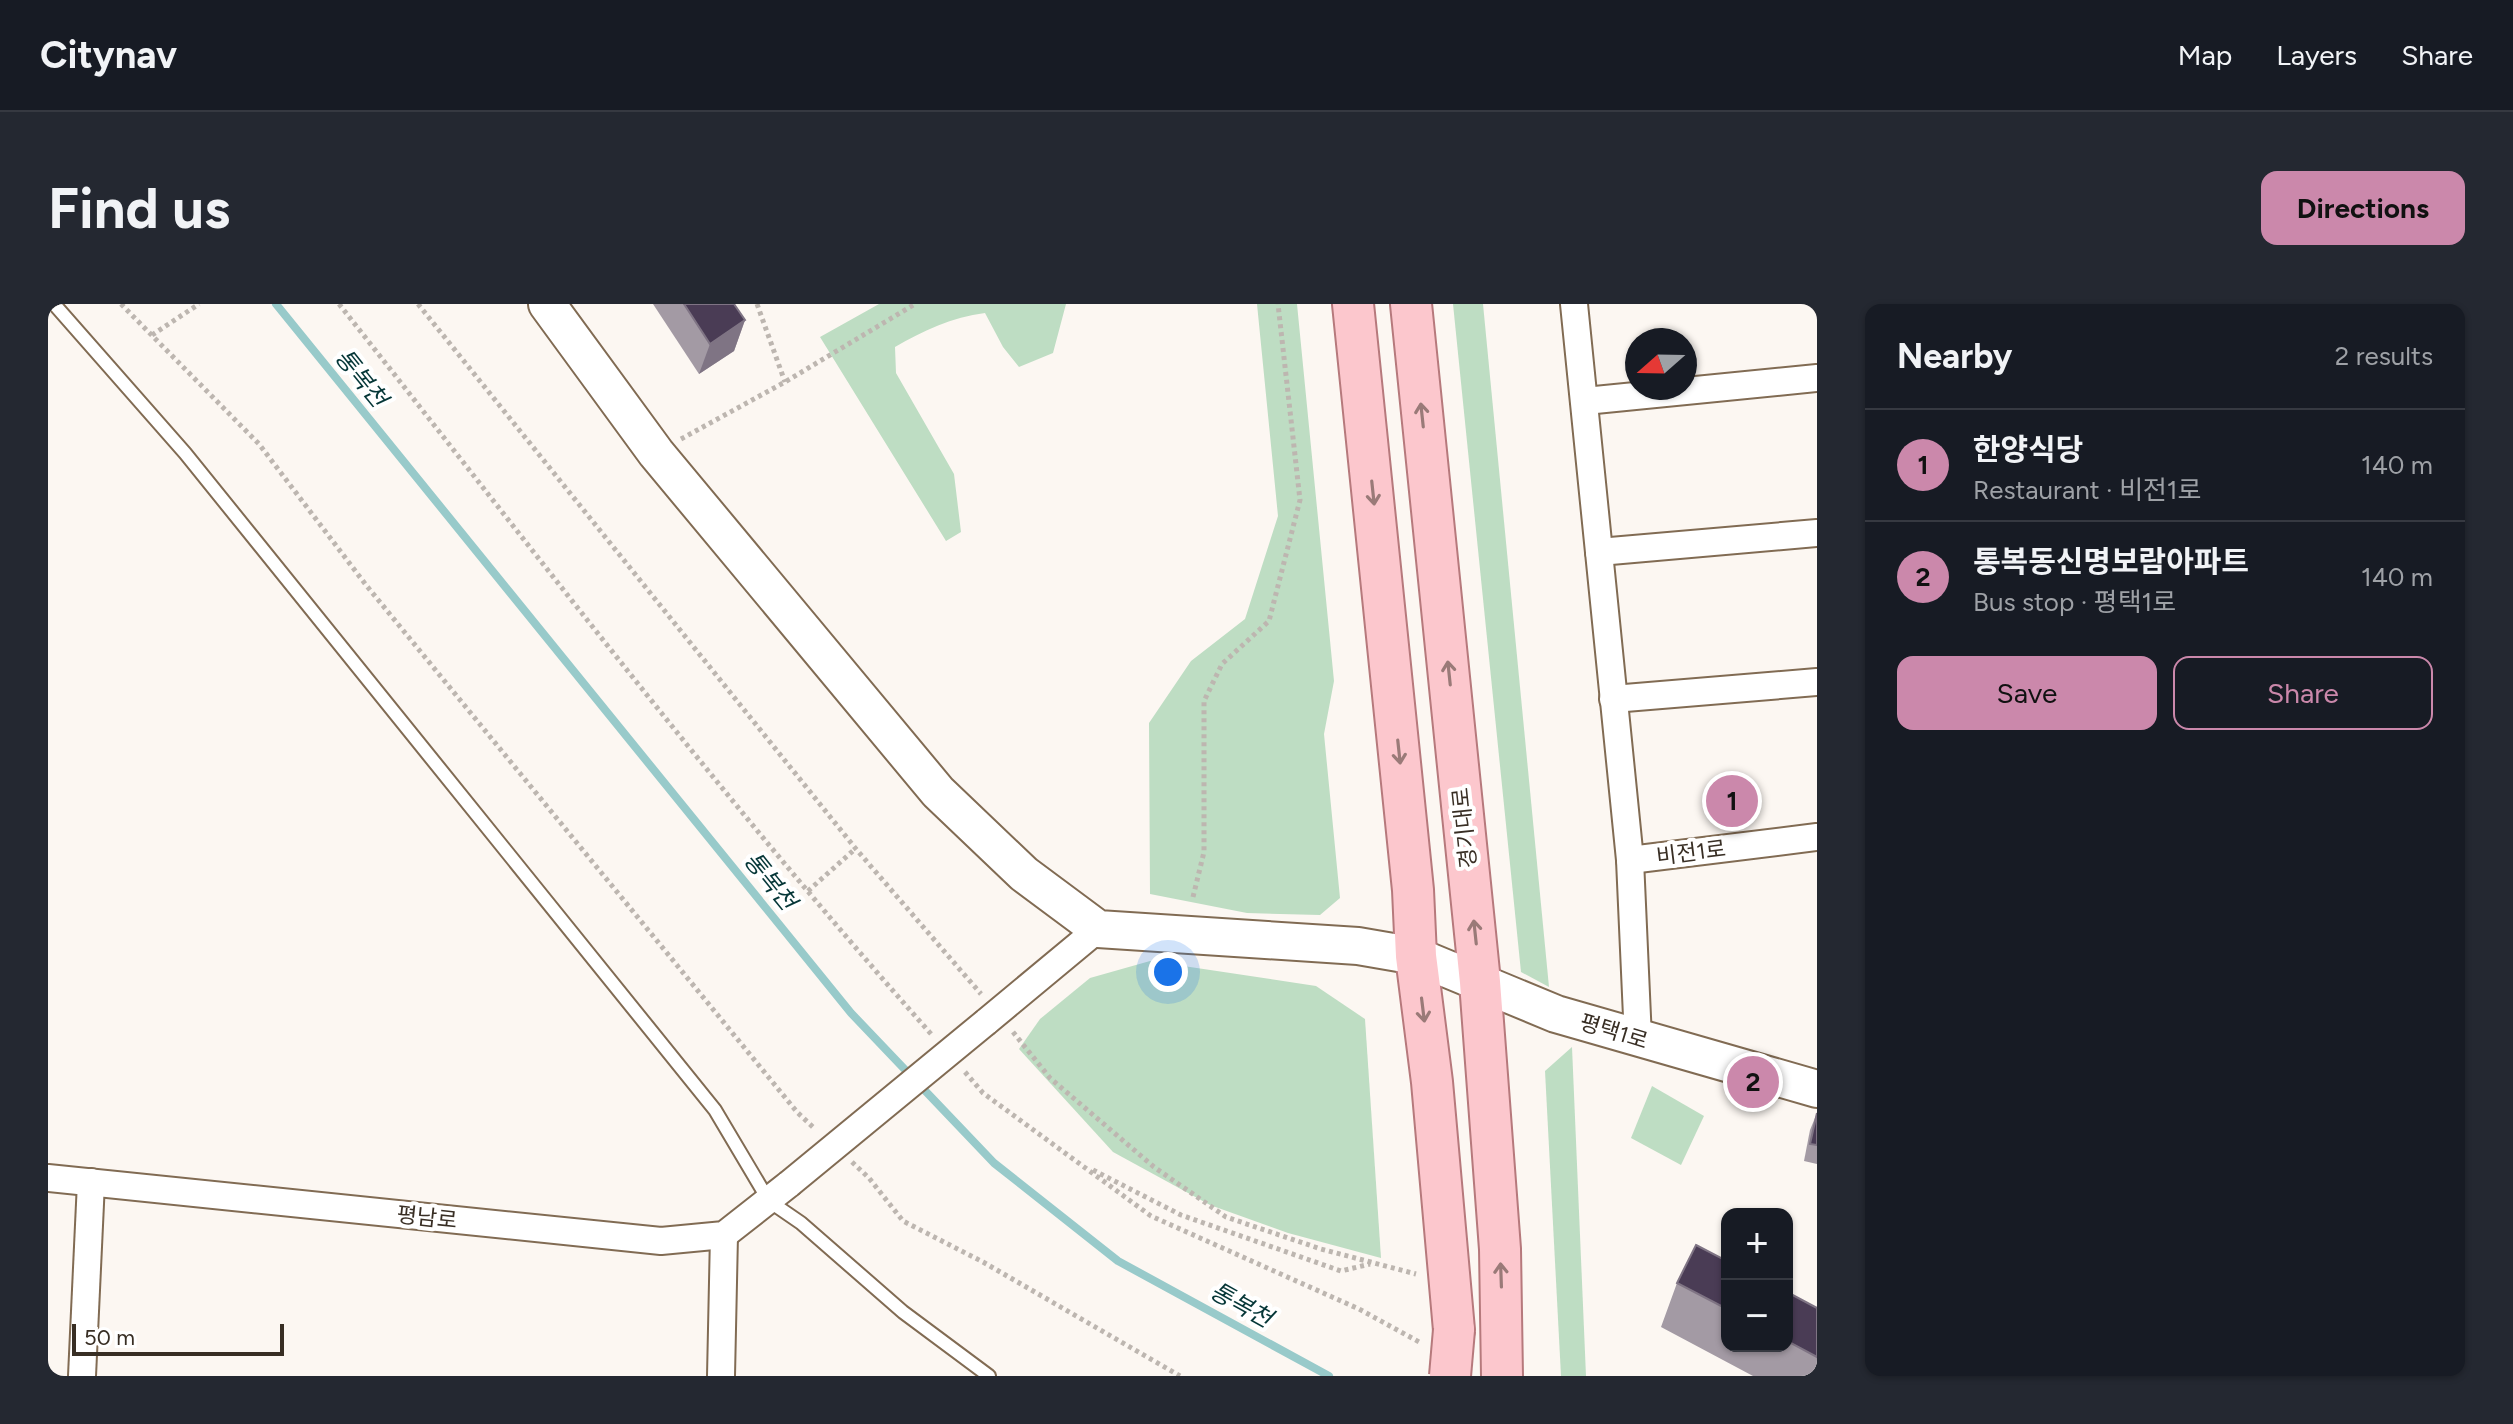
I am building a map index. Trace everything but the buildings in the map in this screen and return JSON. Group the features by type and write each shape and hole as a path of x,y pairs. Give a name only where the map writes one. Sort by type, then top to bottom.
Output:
{"main road":[{"path":"1353,304 1450,1283 1444,1351"},
{"name":"경기대로","path":"1411,304 1480,982 1500,1249 1503,1364"}],"street":[{"path":"547,304 656,453 938,792 1024,874 1098,929 724,1235 721,1376"},
{"name":"비전1로","path":"1574,304 1630,860 1817,837"},
{"path":"1585,401 1817,378"},
{"path":"1599,552 1817,533"},
{"path":"1613,699 1817,682"},
{"path":"1630,860 1638,1039"},
{"name":"평택1로","path":"1098,929 1358,946 1416,956 1556,1014 1817,1089"},
{"path":"1767,1075 1817,1067"},
{"name":"평남로","path":"48,1178 661,1241 724,1235"},
{"path":"82,1376 91,1182"}],"lane":[{"path":"54,304 185,453 715,1110 801,1223 903,1312 989,1376"}],"path":[{"path":"121,304 259,444 376,597 797,1112 818,1131"},
{"path":"152,335 199,304"},
{"path":"339,304 619,660 808,891 941,1045"},
{"path":"418,304 992,1018 1050,1078 1154,1167 1226,1217 1321,1249 1450,1283"},
{"path":"757,304 785,382"},
{"path":"656,453 785,382 915,304"},
{"path":"1193,897 1204,852 1204,701 1222,664 1269,621 1300,500 1278,304"},
{"path":"808,891 856,849"},
{"path":"962,1069 983,1093 1151,1216 1359,1309 1444,1351"},
{"path":"849,1159 869,1178 903,1221 983,1262 1180,1376"},
{"path":"1078,1162 1181,1215 1341,1271 1373,1263"}],"green space":[{"path":"879,304 1066,304 1053,353 1019,367 1003,347 985,313 938,326 895,347 896,373 954,474 961,532 946,541 820,337"},
{"path":"1257,304 1297,304 1334,681 1324,734 1340,898 1320,915 1247,913 1150,894 1149,723 1191,661 1245,619 1278,516"},
{"path":"1453,304 1483,304 1549,987 1521,972"},
{"path":"1150,961 1316,986 1365,1019 1381,1258 1288,1233 1210,1205 1113,1152 1019,1049 1040,1019 1090,978"},
{"path":"1572,1047 1586,1376 1561,1376 1545,1071"},
{"path":"1652,1086 1704,1116 1681,1165 1631,1138"}],"waterway":[{"name":"통복천","path":"276,304 851,1013 994,1163 1118,1261 1329,1376"}],"place":[{"name":"한양식당","path":"1732,801"},
{"name":"통복동신명보람아파트","path":"1753,1082"}]}
